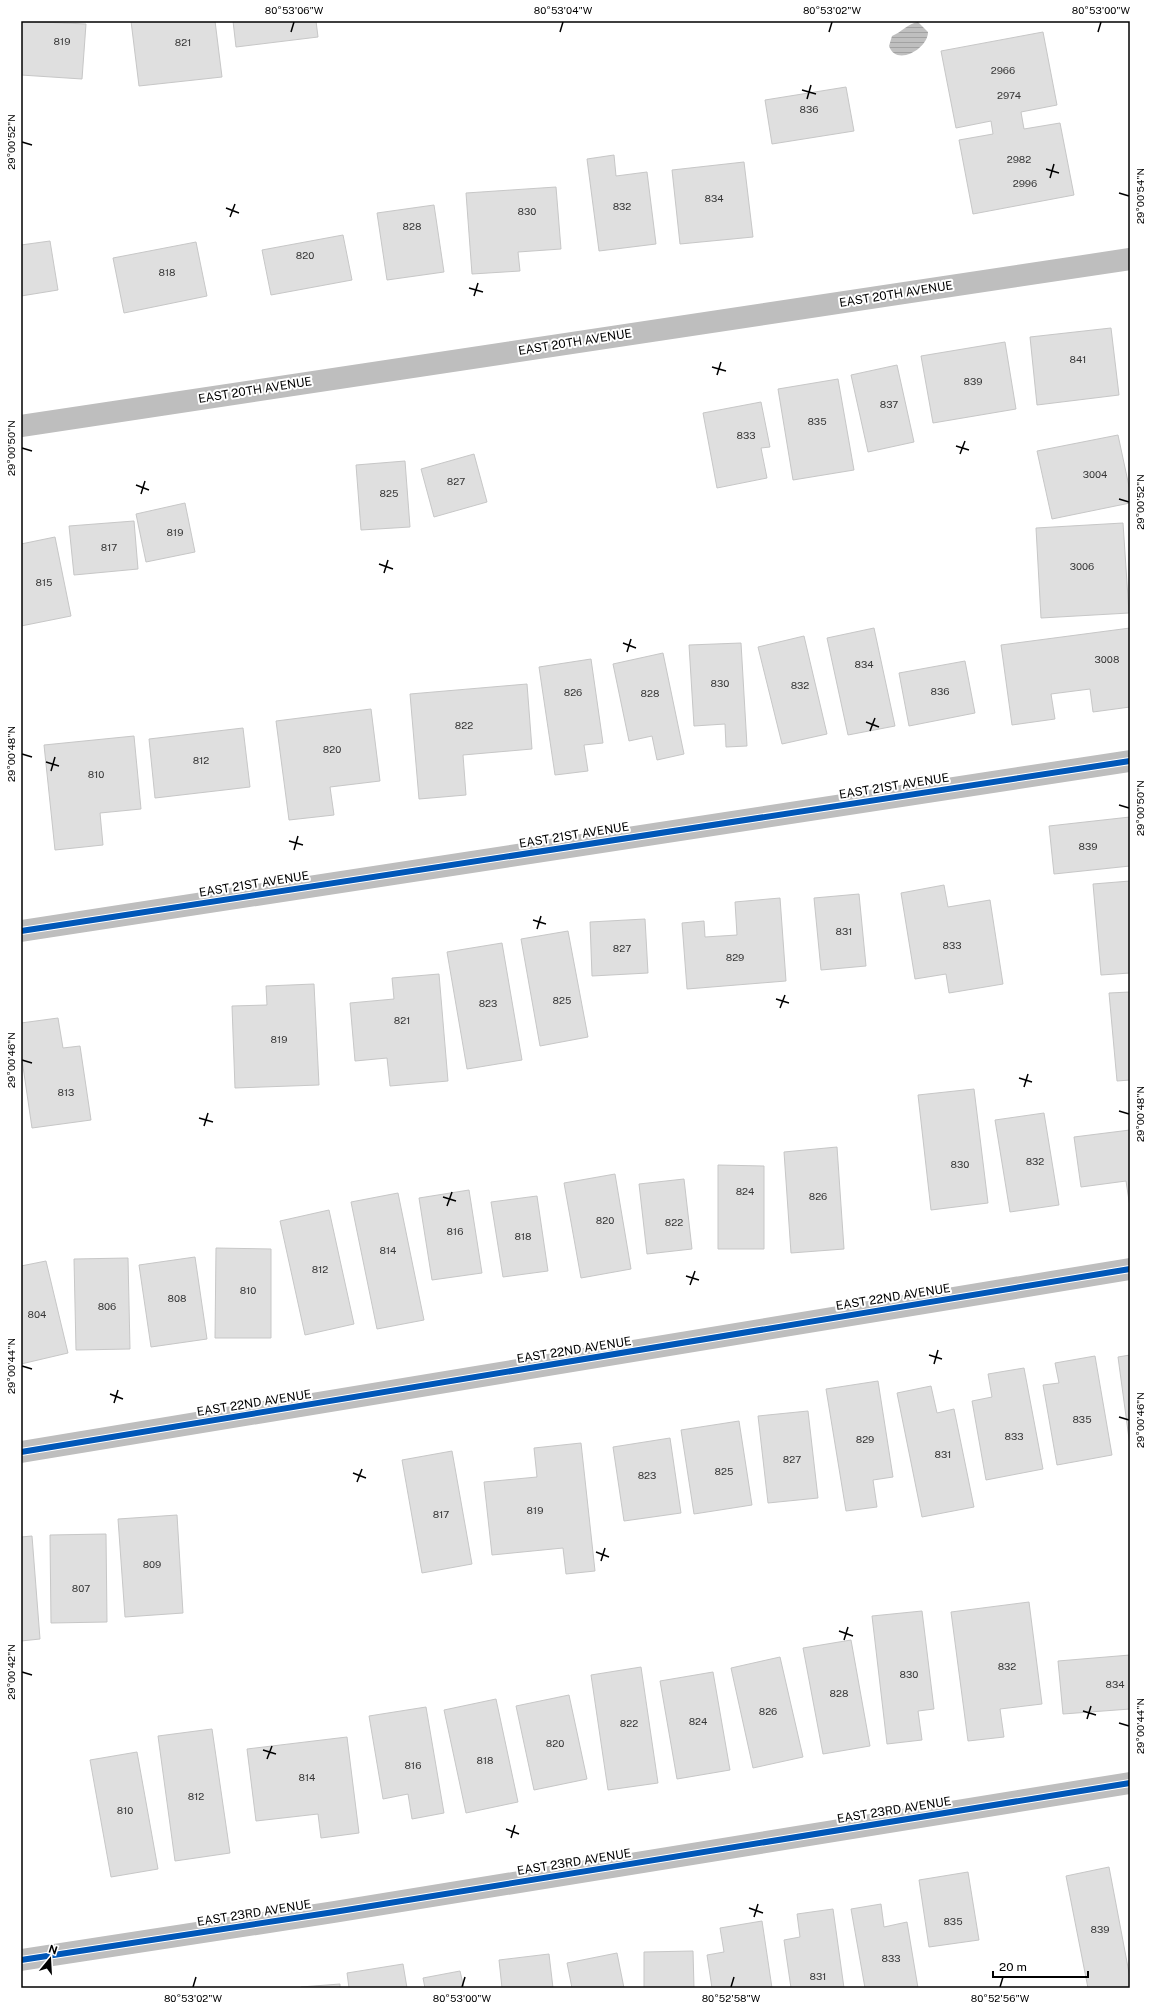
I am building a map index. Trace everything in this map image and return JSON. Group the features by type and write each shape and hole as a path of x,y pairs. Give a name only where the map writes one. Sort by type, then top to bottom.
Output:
{"street":[{"name":"EAST 20TH AVENUE","path":"21,426 1130,259"},
{"name":"EAST 21ST AVENUE","path":"21,931 1130,761"},
{"name":"EAST 22ND AVENUE","path":"21,1452 1130,1269"},
{"name":"EAST 23RD AVENUE","path":"21,1960 342,1911 1130,1783"}],"shaded area":[{"path":"918,22 928,32 927,38 923,44 918,49 904,55 898,55 893,52 889,46 892,36 911,24"}],"building":[{"path":"21,21 86,24 82,79 21,75"},
{"path":"131,21 215,21 222,77 139,86"},
{"path":"233,21 316,21 318,37 236,47"},
{"path":"1043,32 1057,105 1021,112 1024,129 1060,123 1074,195 973,214 959,140 993,134 991,121 956,128 941,51"},
{"path":"846,87 854,131 772,144 765,100"},
{"path":"614,155 616,176 647,172 656,244 599,251 587,159"},
{"path":"744,162 753,237 680,244 672,170"},
{"path":"556,187 561,249 518,252 520,271 472,274 466,193"},
{"path":"434,205 444,272 387,280 377,213"},
{"path":"343,235 352,280 271,295 262,250"},
{"path":"50,241 58,290 21,296 21,245"},
{"path":"196,242 207,296 124,313 113,258"},
{"path":"1111,328 1119,395 1037,405 1030,337"},
{"path":"1005,342 1016,409 933,423 921,356"},
{"path":"897,365 914,442 868,452 851,375"},
{"path":"838,379 854,470 793,480 778,389"},
{"path":"761,402 770,447 761,448 767,478 717,488 703,413"},
{"path":"1118,435 1130,491 1130,503 1052,519 1037,451"},
{"path":"474,454 487,502 434,517 421,469"},
{"path":"405,461 410,527 361,530 356,465"},
{"path":"185,503 195,552 146,562 136,514"},
{"path":"134,521 138,569 74,575 69,526"},
{"path":"1123,523 1129,613 1041,618 1036,528"},
{"path":"55,537 71,616 21,626 21,544"},
{"path":"874,628 895,726 848,735 827,638"},
{"path":"1130,628 1130,707 1093,712 1090,689 1051,694 1055,719 1012,725 1001,645"},
{"path":"804,636 827,734 782,744 758,647"},
{"path":"741,643 747,746 726,747 725,724 694,726 689,645"},
{"path":"663,653 684,754 657,760 652,736 629,741 613,664"},
{"path":"591,659 603,743 584,745 588,771 555,775 539,667"},
{"path":"965,661 975,713 909,726 899,673"},
{"path":"527,684 532,749 463,755 466,795 419,799 410,694"},
{"path":"371,709 380,781 330,787 334,815 289,820 276,721"},
{"path":"243,728 250,787 155,798 149,739"},
{"path":"134,736 141,809 100,813 103,845 55,850 44,745"},
{"path":"1130,817 1130,866 1054,874 1049,826"},
{"path":"1130,881 1130,973 1101,975 1093,884"},
{"path":"944,885 948,907 990,900 1003,984 949,993 946,974 915,979 901,893"},
{"path":"859,894 866,966 821,970 814,898"},
{"path":"780,898 786,981 687,989 682,923 704,921 705,937 737,935 735,902"},
{"path":"645,919 648,973 592,976 590,922"},
{"path":"568,931 588,1037 540,1046 521,939"},
{"path":"502,943 522,1060 467,1069 447,952"},
{"path":"439,974 448,1081 390,1086 387,1058 355,1061 350,1003 394,999 392,978"},
{"path":"314,984 319,1085 235,1088 232,1006 267,1005 266,986"},
{"path":"1130,992 1130,1080 1117,1081 1109,993"},
{"path":"58,1018 63,1048 80,1046 91,1120 32,1128 21,1053 21,1023"},
{"path":"974,1089 988,1203 931,1210 918,1095"},
{"path":"1044,1113 1059,1205 1010,1212 995,1120"},
{"path":"1130,1130 1130,1207 1126,1181 1081,1187 1074,1137"},
{"path":"837,1147 844,1249 791,1253 784,1152"},
{"path":"718,1165 764,1166 764,1249 718,1249"},
{"path":"615,1174 631,1269 581,1278 564,1183"},
{"path":"684,1179 692,1249 647,1254 639,1184"},
{"path":"469,1190 482,1273 432,1280 419,1198"},
{"path":"398,1193 424,1320 377,1329 351,1202"},
{"path":"537,1196 548,1271 503,1277 491,1202"},
{"path":"329,1210 354,1324 305,1335 280,1221"},
{"path":"216,1248 271,1249 271,1338 215,1338"},
{"path":"195,1257 207,1339 151,1347 139,1265"},
{"path":"128,1258 130,1349 76,1350 74,1259"},
{"path":"46,1261 68,1353 21,1364 21,1266"},
{"path":"1130,1355 1130,1446 1118,1357"},
{"path":"1095,1356 1112,1455 1057,1465 1043,1385 1059,1383 1055,1363"},
{"path":"1024,1368 1043,1469 986,1480 972,1401 992,1397 988,1374"},
{"path":"878,1381 893,1477 873,1480 877,1507 846,1511 826,1389"},
{"path":"931,1386 937,1413 954,1409 974,1507 922,1517 897,1393"},
{"path":"808,1411 818,1498 768,1503 758,1416"},
{"path":"739,1421 752,1505 694,1514 681,1430"},
{"path":"670,1438 681,1513 624,1521 613,1447"},
{"path":"581,1443 595,1571 566,1574 563,1548 492,1555 484,1482 537,1477 534,1448"},
{"path":"452,1451 472,1564 422,1573 402,1460"},
{"path":"177,1515 183,1613 125,1617 118,1519"},
{"path":"106,1534 107,1622 51,1623 50,1535"},
{"path":"32,1536 40,1639 21,1641 21,1537"},
{"path":"1029,1602 1042,1704 1000,1709 1004,1737 968,1741 951,1612"},
{"path":"922,1611 934,1709 918,1711 922,1740 887,1744 872,1616"},
{"path":"851,1640 870,1746 823,1754 803,1648"},
{"path":"1130,1655 1130,1709 1063,1714 1058,1661"},
{"path":"780,1657 803,1757 753,1768 731,1668"},
{"path":"641,1667 658,1783 608,1790 591,1675"},
{"path":"713,1672 730,1770 677,1779 660,1681"},
{"path":"569,1695 587,1779 534,1790 516,1706"},
{"path":"496,1699 518,1802 466,1813 444,1710"},
{"path":"426,1707 444,1813 412,1819 408,1794 383,1799 369,1716"},
{"path":"212,1729 230,1853 175,1861 158,1736"},
{"path":"347,1737 359,1833 321,1838 318,1814 256,1821 247,1749"},
{"path":"137,1752 158,1869 111,1877 90,1760"},
{"path":"1109,1867 1130,1978 1130,1988 1088,1988 1066,1876"},
{"path":"968,1872 979,1940 929,1947 919,1880"},
{"path":"881,1904 884,1927 907,1922 918,1988 865,1988 851,1909"},
{"path":"833,1909 844,1988 791,1988 784,1940 800,1937 797,1914"},
{"path":"762,1921 772,1988 712,1988 707,1955 724,1952 720,1928"},
{"path":"693,1951 694,1988 644,1988 644,1952"},
{"path":"617,1953 624,1988 572,1988 567,1963"},
{"path":"549,1954 553,1988 502,1988 499,1960"},
{"path":"403,1964 407,1988 349,1988 347,1973"},
{"path":"460,1971 464,1988 425,1988 423,1978"},
{"path":"340,1984 340,1988 301,1988 301,1987"}],"cycle path":[{"path":"21,931 1130,761"},
{"path":"21,1452 1130,1269"},
{"path":"21,1960 334,1912 1130,1783"}]}
